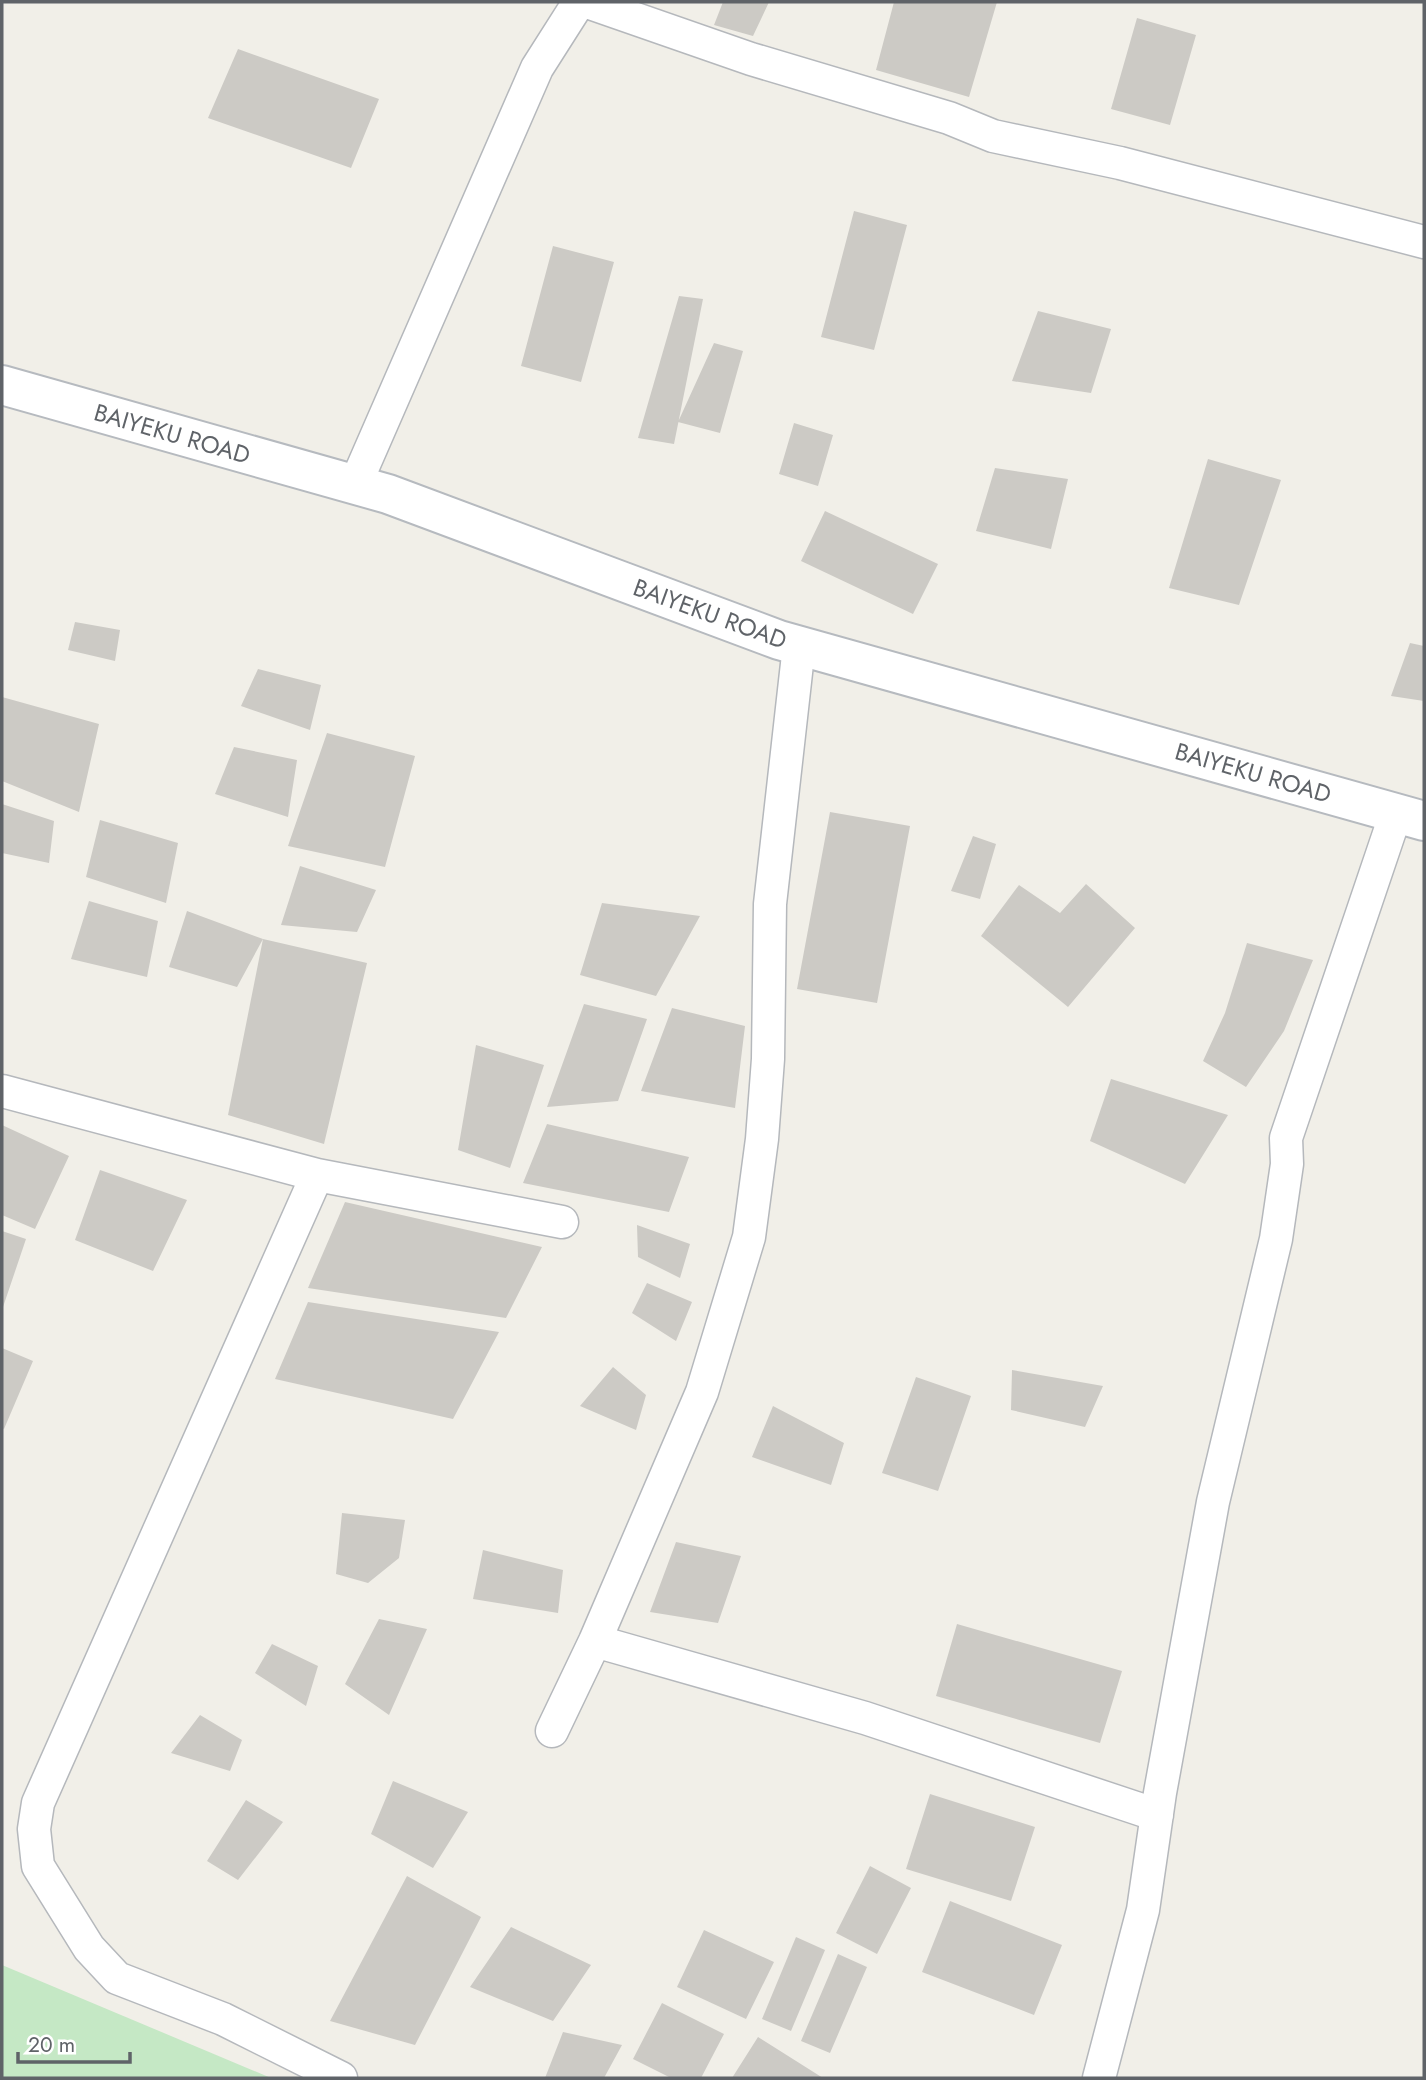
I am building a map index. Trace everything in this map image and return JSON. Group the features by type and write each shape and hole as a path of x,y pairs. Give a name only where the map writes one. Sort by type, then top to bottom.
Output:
{"main road":[{"name":"BAIYEKU ROAD","path":"2,385 387,494 799,646 1410,817"}],"street":[{"path":"355,485 537,68 579,2"},
{"path":"587,2 751,59 950,118 993,136 1120,163 1424,242"},
{"path":"552,1731 595,1641 702,1392 749,1237 762,1139 768,1059 771,904 799,646"},
{"path":"1099,2078 1143,1910 1157,1815 1213,1502 1276,1239 1287,1164 1286,1138 1410,817"},
{"path":"2,1091 317,1175 562,1222"},
{"path":"317,1175 38,1803 34,1829 38,1866 89,1948 117,1979 223,2019 341,2078"},
{"path":"595,1641 865,1718 1157,1815"}],"green space":[{"path":"2,1965 271,2078 2,2078"}],"building":[{"path":"723,2 769,2 753,36 714,25"},
{"path":"894,2 997,2 969,97 876,70"},
{"path":"1137,18 1196,35 1170,125 1111,109"},
{"path":"238,49 379,99 351,168 208,118"},
{"path":"854,211 907,225 874,350 821,337"},
{"path":"553,246 614,262 581,382 521,366"},
{"path":"679,296 703,299 674,444 638,438"},
{"path":"1038,311 1111,329 1091,393 1012,381"},
{"path":"714,343 743,351 720,433 678,422"},
{"path":"794,423 833,435 818,486 779,474"},
{"path":"1208,459 1281,480 1239,605 1169,588"},
{"path":"995,468 1068,479 1051,549 976,531"},
{"path":"825,511 938,564 913,614 801,561"},
{"path":"75,622 120,630 115,661 68,650"},
{"path":"1410,643 1424,646 1424,701 1391,696"},
{"path":"258,669 321,685 310,730 241,706"},
{"path":"2,697 99,724 79,812 2,781"},
{"path":"327,733 415,756 385,867 288,846"},
{"path":"234,747 297,760 288,817 215,794"},
{"path":"2,804 54,821 49,863 2,853"},
{"path":"830,812 910,826 877,1003 797,989"},
{"path":"100,820 178,843 166,903 86,877"},
{"path":"973,836 996,844 980,899 951,891"},
{"path":"300,866 376,890 357,932 281,925"},
{"path":"1086,884 1135,928 1068,1007 981,936 1019,885 1060,913"},
{"path":"89,901 158,921 147,977 71,959"},
{"path":"602,903 700,916 656,996 580,975"},
{"path":"187,911 263,939 237,987 169,967"},
{"path":"263,939 367,963 324,1144 228,1115"},
{"path":"1247,943 1313,960 1284,1031 1246,1087 1203,1061 1225,1013"},
{"path":"584,1004 647,1019 618,1101 547,1107"},
{"path":"672,1008 745,1026 735,1108 641,1091"},
{"path":"476,1045 544,1065 510,1168 458,1150"},
{"path":"1111,1079 1228,1115 1185,1184 1090,1141"},
{"path":"547,1124 689,1157 669,1212 523,1183"},
{"path":"2,1125 69,1156 35,1229 2,1215"},
{"path":"100,1170 187,1200 153,1271 75,1240"},
{"path":"345,1202 542,1247 506,1318 308,1288"},
{"path":"637,1225 690,1244 680,1278 638,1257"},
{"path":"2,1231 26,1239 2,1310"},
{"path":"647,1283 692,1302 676,1341 632,1313"},
{"path":"308,1302 499,1332 453,1419 275,1379"},
{"path":"2,1348 33,1361 4,1429 2,1428"},
{"path":"613,1367 646,1395 636,1430 580,1406"},
{"path":"1012,1370 1103,1386 1085,1427 1011,1410"},
{"path":"916,1377 971,1396 938,1491 882,1473"},
{"path":"773,1406 844,1443 831,1485 752,1457"},
{"path":"342,1513 405,1520 399,1558 368,1583 336,1574"},
{"path":"676,1542 741,1556 718,1623 650,1612"},
{"path":"483,1550 563,1570 558,1613 473,1599"},
{"path":"379,1619 427,1629 389,1715 345,1684"},
{"path":"957,1624 1122,1671 1100,1743 936,1696"},
{"path":"272,1644 318,1666 306,1706 255,1673"},
{"path":"200,1715 242,1740 230,1771 171,1753"},
{"path":"393,1781 468,1812 433,1868 371,1834"},
{"path":"930,1794 1035,1827 1011,1901 906,1869"},
{"path":"246,1800 283,1822 238,1880 207,1861"},
{"path":"870,1866 911,1888 877,1954 836,1933"},
{"path":"407,1876 481,1917 415,2045 330,2021"},
{"path":"950,1901 1062,1945 1034,2015 922,1972"},
{"path":"511,1927 591,1965 553,2021 470,1987"},
{"path":"704,1930 774,1962 746,2019 677,1987"},
{"path":"796,1937 825,1950 791,2031 762,2019"},
{"path":"838,1954 867,1967 830,2053 801,2041"},
{"path":"662,2003 724,2034 701,2078 671,2078 633,2059"},
{"path":"563,2032 622,2045 604,2078 545,2078"},
{"path":"758,2037 823,2078 732,2078"}]}
